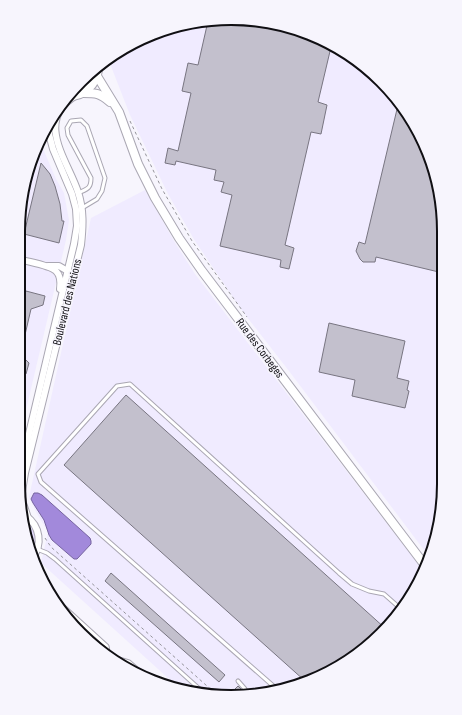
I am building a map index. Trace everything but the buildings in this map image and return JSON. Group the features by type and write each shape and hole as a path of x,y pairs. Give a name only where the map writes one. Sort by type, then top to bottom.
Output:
{"street":[{"path":"80,94 89,89 99,73"},
{"name":"Rue des Corbeges","path":"99,73 119,112 138,164 155,198 179,238 202,271 421,562"},
{"name":"Rue des Corbeges","path":"76,95 96,93 104,96 119,112"},
{"name":"Boulevard des Nations","path":"74,97 80,94"},
{"name":"Boulevard des Nations","path":"25,451 68,271 77,226 75,193 58,147 55,134 56,124"},
{"name":"Boulevard des Nations","path":"25,473 81,245 83,227 82,208 53,149 50,133"},
{"path":"25,260 46,266 56,271 61,281 53,334"},
{"path":"46,266 59,266 71,273 63,306 62,324"},
{"name":"Boulevard des Nations","path":"28,518 36,529 39,542 37,549"}],"lane":[{"path":"75,193 88,188 91,185 91,178 68,135 67,128 71,122 81,120 87,126 105,178 102,191 97,199 82,208"},
{"path":"273,686 41,482 38,474 117,386 130,384 352,584 370,591 384,594 397,605"},
{"path":"37,549 47,553 55,559 197,687"},
{"path":"79,623 107,646 107,648"},
{"path":"238,681 244,690"}],"path":[{"path":"130,120 162,189 192,241 246,317"}],"shaded area":[{"path":"218,25 244,25 284,32 322,46 367,76 386,95 402,117 416,140 426,165 433,191 437,218 437,497 433,524 425,552 243,312 195,241 168,194 130,115 110,65 140,46 178,32"},
{"path":"43,147 56,179 64,193 69,220 66,240 25,414 25,218 32,178"},
{"path":"145,190 195,274 420,566 402,598 377,630 345,655 322,669 284,683 244,690 218,690 191,686 171,681 41,563 48,532 29,497 91,218"},
{"path":"34,493 42,495 90,538 91,544 77,559 74,559 52,540 44,520 31,499"},
{"path":"29,523 34,531 35,546"}]}
